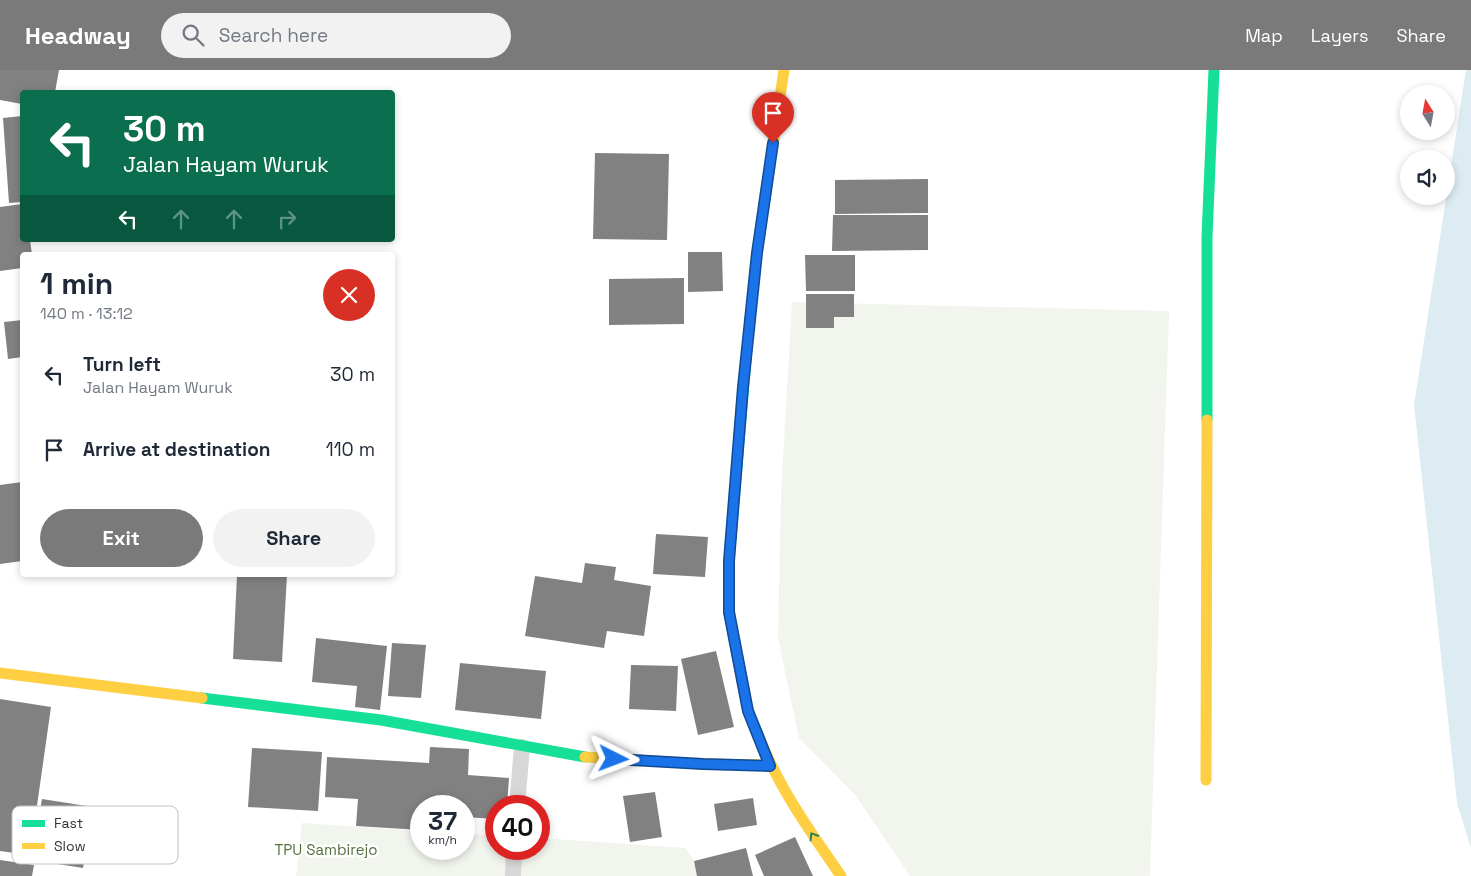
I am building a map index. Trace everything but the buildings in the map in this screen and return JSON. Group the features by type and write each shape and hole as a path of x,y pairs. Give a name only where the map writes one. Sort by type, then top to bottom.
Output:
{"street":[{"path":"784,70 757,253 741,406 729,561 729,612 748,711 770,766 815,839 841,876"},
{"path":"1206,780 1207,237 1214,70"},
{"path":"0,672 381,720 578,756 770,766"}],"lane":[{"path":"518,795 522,747"},
{"path":"513,876 514,860"}],"green space":[{"path":"792,302 1169,311 1150,876 910,876 856,796 799,738 778,638 781,494"},
{"name":"TPU Sambirejo","path":"302,823 410,830 410,860 475,860 475,834 485,835 485,860 550,860 550,839 685,848 706,876 296,876"}],"shaded area":[{"path":"1466,70 1471,70 1471,848 1457,803 1414,405 1445,205 1455,205 1454,150"}],"traffic: fast":[{"path":"1207,420 1207,237 1214,70"},
{"path":"746,359 729,561 729,612 748,711 760,739"},
{"path":"202,698 381,720 585,757"}],"traffic: slow":[{"path":"746,359 757,253 784,70"},
{"path":"1206,780 1207,420"},
{"path":"0,673 202,698"},
{"path":"760,739 786,793 841,876"},
{"path":"585,757 703,764 770,765"}],"route":[{"path":"614,759 770,766 748,711 729,612 729,561 741,406 757,253 773,143"}]}
